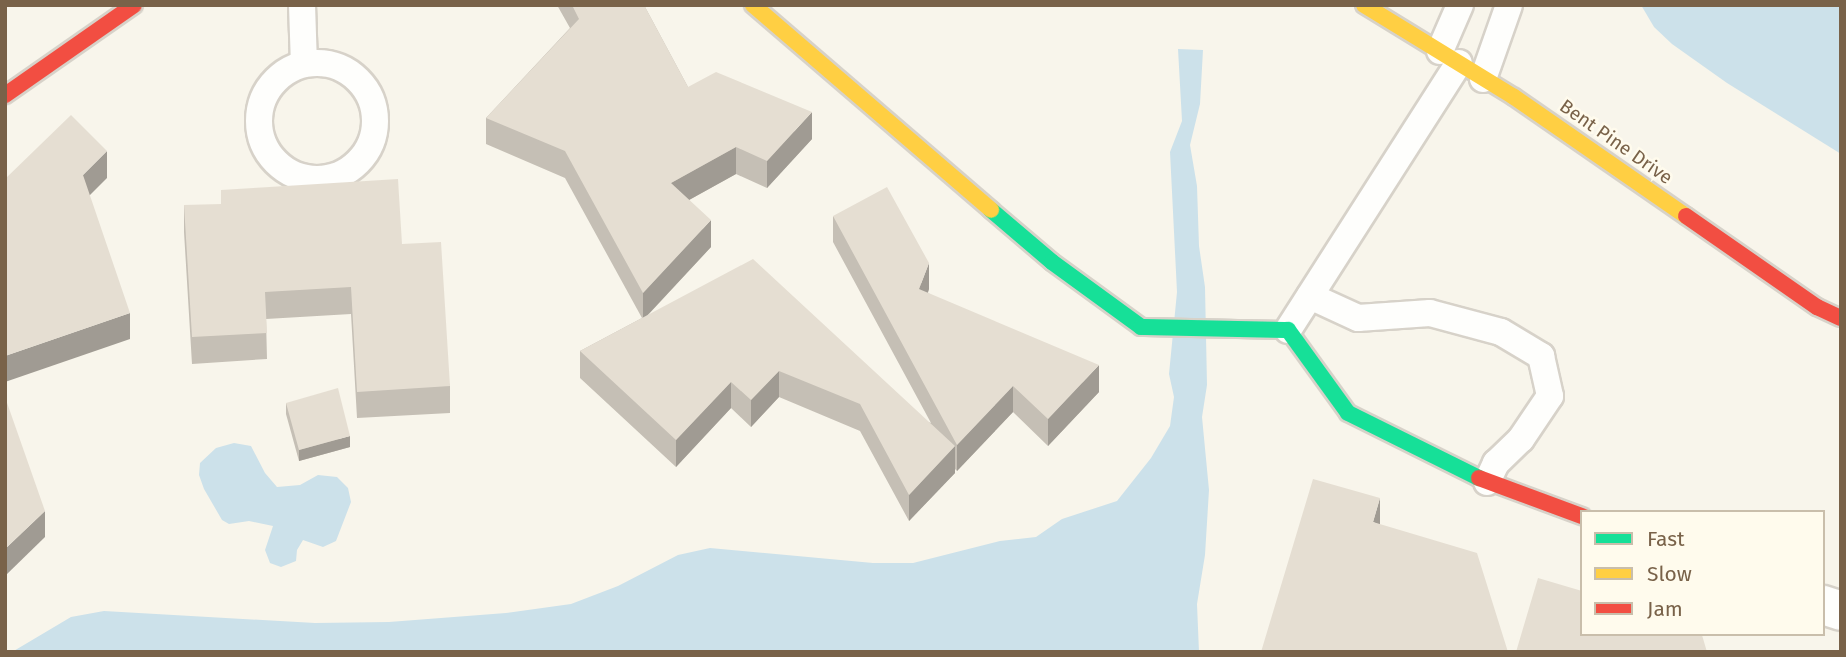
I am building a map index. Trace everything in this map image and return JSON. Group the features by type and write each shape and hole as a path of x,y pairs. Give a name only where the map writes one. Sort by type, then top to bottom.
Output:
{"street":[{"path":"5,95 134,5"},
{"path":"753,5 1052,262 1141,327 1288,330 1348,413 1487,482 1580,515"},
{"name":"Bent Pine Drive","path":"1364,5 1483,79 1817,307 1841,318"}],"lane":[{"path":"302,5 304,64"},
{"path":"1288,330 1311,296 1449,57 1460,5"},
{"path":"1483,79 1509,5"},
{"path":"324,62 343,67 365,87 376,114 375,134 367,152 354,166 337,177 317,179 297,176 281,167 268,153 260,136 258,118 262,99 272,83 286,70 304,64 324,62"},
{"path":"1311,296 1358,318 1430,313 1501,332 1541,356 1550,396 1521,439 1496,463 1487,482"}],"water":[{"path":"1641,5 1841,5 1841,154 1727,83 1672,44 1654,27"},
{"path":"1178,49 1203,50 1200,104 1190,145 1197,186 1199,246 1205,287 1207,385 1202,417 1209,490 1205,555 1197,604 1199,652 12,652 71,617 104,611 315,623 389,622 506,613 571,604 618,586 678,555 710,548 873,563 913,563 1000,541 1036,537 1062,519 1117,501 1151,458 1170,426 1174,397 1169,374 1177,292 1170,152 1182,121"},
{"path":"234,443 251,446 265,473 277,487 300,485 318,475 337,477 348,488 351,502 336,541 323,547 303,540 297,550 296,561 281,567 270,563 265,550 273,526 249,521 229,524 222,520 204,489 199,475 200,463 216,448"}],"building":[{"path":"572,5 644,5 688,87 716,72 812,112 767,161 736,147 671,183 711,220 643,293 565,151 486,118 579,19"},
{"path":"71,115 107,151 83,175 130,313 5,356 5,179"},
{"path":"398,179 402,244 441,242 450,386 357,392 351,287 265,292 267,333 192,337 184,205 221,204 221,190"},
{"path":"887,187 929,263 919,289 1099,365 1048,419 1013,386 957,445 833,216"},
{"path":"753,259 955,446 909,495 860,404 779,371 751,400 731,382 676,440 580,351"},
{"path":"338,388 350,436 299,450 286,403"},
{"path":"5,397 45,511 5,549"},
{"path":"1313,479 1380,498 1373,522 1477,553 1508,652 1261,652"},
{"path":"1538,578 1580,590 1580,636 1702,636 1707,652 1516,652"}],"traffic: fast":[{"path":"991,210 1052,262 1141,327 1288,330 1348,413 1479,478"}],"traffic: slow":[{"path":"753,5 991,210"},
{"path":"1364,5 1514,97 1686,216"}],"traffic: jam":[{"path":"5,95 134,5"},
{"path":"1686,216 1817,307 1841,318"},
{"path":"1479,478 1580,515"}]}
